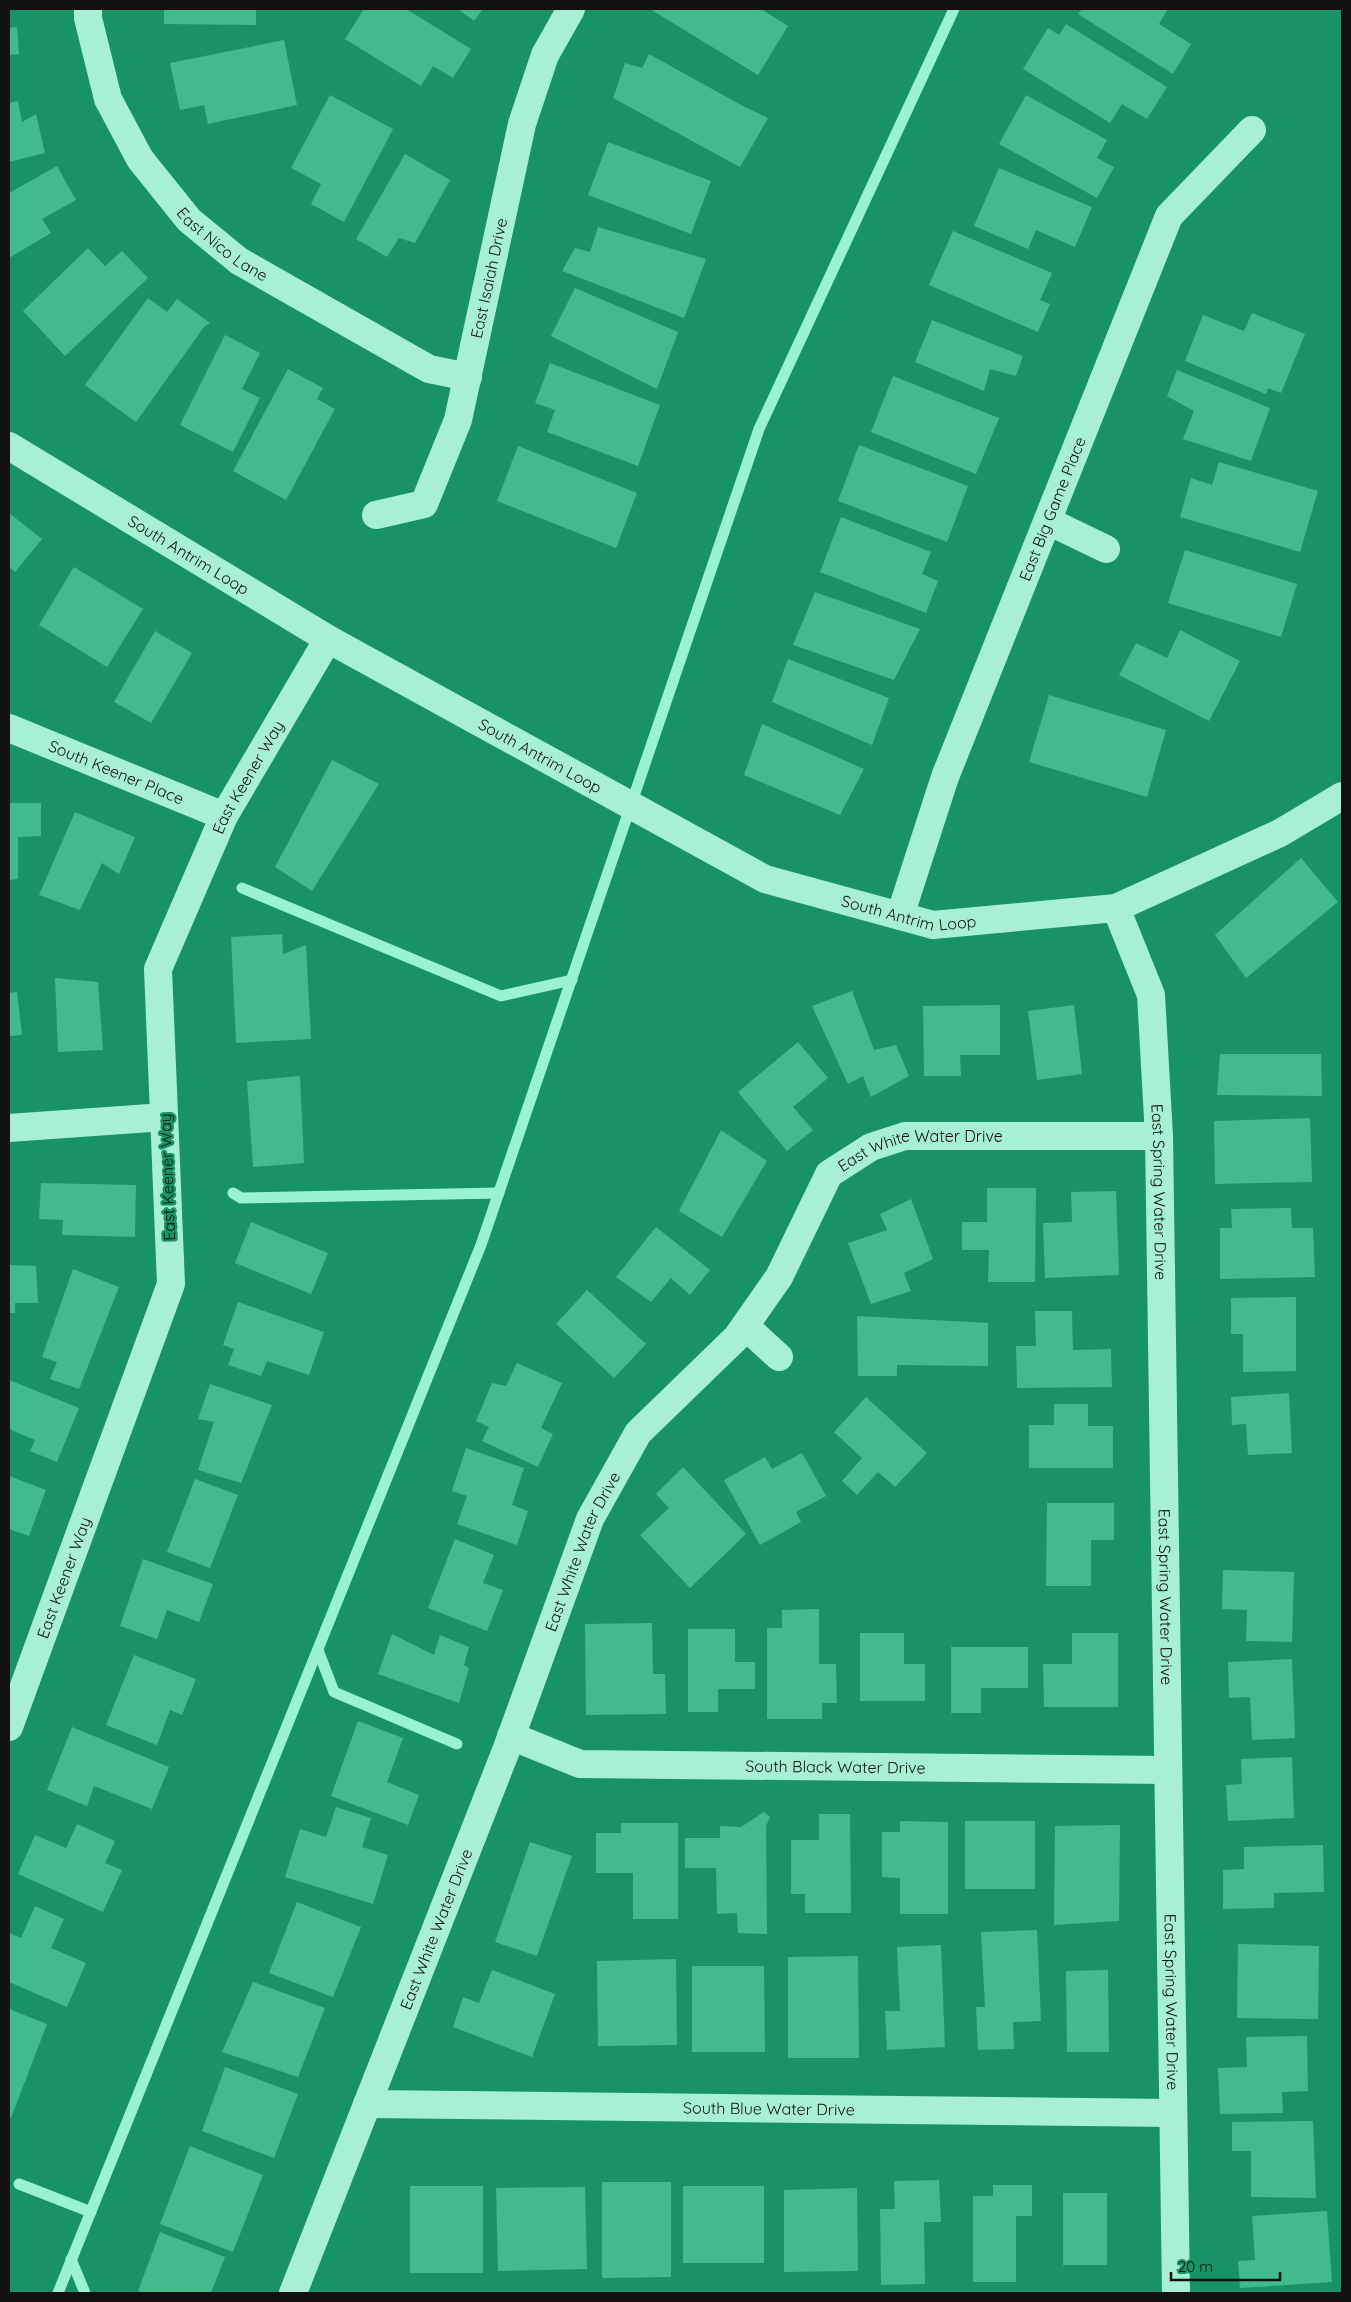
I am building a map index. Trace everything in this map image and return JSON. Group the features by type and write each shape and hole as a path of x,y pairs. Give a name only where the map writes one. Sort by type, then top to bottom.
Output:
{"street":[{"name":"East Nico Lane","path":"88,9 88,18 108,99 140,159 189,220 239,261 429,369 468,377"},
{"name":"East Isaiah Drive","path":"376,515 424,504 458,420 522,124 545,55 571,9"},
{"name":"East Big Game Place","path":"900,916 946,777 1169,216 1252,130"},
{"name":"South Antrim Loop","path":"9,446 328,639 765,880 933,925 1116,908 1280,833 1342,796"},
{"path":"1048,521 1106,549"},
{"name":"East Keener Way","path":"9,1727 171,1284 158,969 224,816 328,639"},
{"name":"South Keener Place","path":"9,728 224,816"},
{"name":"East Spring Water Drive","path":"1116,908 1152,995 1159,1136 1166,1770 1176,2293"},
{"path":"9,1128 164,1117"},
{"name":"East White Water Drive","path":"293,2293 511,1736 590,1519 638,1433 737,1337 745,1326 779,1277 830,1174 871,1147 905,1136 1159,1136"},
{"path":"745,1326 779,1357"},
{"name":"South Black Water Drive","path":"511,1736 580,1764 1166,1770"},
{"name":"South Blue Water Drive","path":"367,2104 1173,2113"}],"building":[{"path":"164,9 256,9 256,25 164,24"},
{"path":"364,9 406,9 471,49 453,78 433,66 421,86 345,39"},
{"path":"458,9 483,9 474,21"},
{"path":"650,9 761,9 788,26 758,75"},
{"path":"1082,9 1168,9 1159,24 1191,44 1173,74 1078,14"},
{"path":"1066,24 1167,87 1147,119 1122,104 1110,123 1023,69 1048,28 1059,35"},
{"path":"17,27 19,54 9,55 9,28"},
{"path":"284,40 297,105 208,124 204,105 180,110 170,63"},
{"path":"649,54 768,118 740,167 613,98 625,63 642,68"},
{"path":"330,95 393,129 344,222 311,204 321,184 291,168"},
{"path":"1026,95 1107,140 1097,158 1114,167 1097,198 999,144"},
{"path":"18,101 22,122 36,114 45,153 9,162 9,103"},
{"path":"608,142 711,181 691,234 588,195"},
{"path":"405,154 450,180 415,243 399,238 387,257 356,239"},
{"path":"57,166 76,200 42,219 51,233 9,258 9,193"},
{"path":"999,168 1092,207 1075,247 1036,230 1028,249 974,226"},
{"path":"598,227 706,259 684,318 562,271 575,248 590,252"},
{"path":"953,231 1052,273 1040,300 1050,304 1038,332 929,285"},
{"path":"88,248 105,266 122,251 148,278 65,356 23,311"},
{"path":"575,288 678,332 657,389 551,336"},
{"path":"148,298 167,312 177,299 210,323 204,327 136,422 85,385"},
{"path":"1252,313 1305,334 1281,393 1268,388 1266,394 1185,361 1203,315 1244,331"},
{"path":"932,320 1023,356 1016,376 990,369 984,391 915,362"},
{"path":"225,335 260,353 242,389 260,398 233,452 180,425"},
{"path":"550,363 660,405 638,466 547,432 555,410 535,403"},
{"path":"288,369 323,388 317,399 335,409 286,500 233,471"},
{"path":"1177,370 1270,408 1251,461 1183,439 1194,411 1167,396"},
{"path":"893,376 999,418 976,474 871,432"},
{"path":"859,445 968,486 947,542 838,501"},
{"path":"518,446 637,493 616,548 497,501"},
{"path":"1219,462 1318,491 1300,552 1180,517 1191,478 1212,485"},
{"path":"9,513 42,539 15,572 9,567"},
{"path":"841,517 931,552 922,574 938,581 926,613 820,572"},
{"path":"1185,550 1297,584 1281,637 1168,603"},
{"path":"74,567 143,609 107,667 39,625"},
{"path":"815,592 920,629 894,680 793,645"},
{"path":"1180,630 1240,661 1209,721 1119,675 1136,643 1167,658"},
{"path":"155,631 192,653 151,723 114,702"},
{"path":"788,659 889,698 872,745 772,702"},
{"path":"1049,695 1166,730 1147,797 1029,762"},
{"path":"762,724 864,769 840,815 744,775"},
{"path":"332,760 379,784 312,891 275,867"},
{"path":"9,803 41,803 41,836 18,837 18,879 9,880"},
{"path":"75,812 135,837 119,874 102,863 80,910 39,895"},
{"path":"1301,858 1338,902 1246,978 1215,935"},
{"path":"282,934 283,954 306,945 311,1039 236,1043 231,937"},
{"path":"55,978 98,982 103,1050 58,1052"},
{"path":"852,991 874,1050 896,1045 909,1076 871,1097 863,1076 848,1084 812,1006"},
{"path":"17,992 22,1035 9,1036 9,993"},
{"path":"1000,1005 1000,1055 960,1055 961,1076 924,1076 923,1006"},
{"path":"1074,1005 1082,1074 1037,1080 1028,1011"},
{"path":"798,1042 828,1078 793,1107 813,1130 787,1151 738,1092"},
{"path":"1220,1054 1321,1054 1322,1096 1217,1095"},
{"path":"300,1076 304,1163 253,1167 247,1081"},
{"path":"1310,1118 1312,1182 1215,1184 1214,1121"},
{"path":"721,1130 767,1161 722,1237 679,1211"},
{"path":"41,1183 136,1185 135,1237 62,1235 63,1220 39,1219"},
{"path":"987,1188 1036,1188 1035,1282 988,1282 989,1250 962,1250 962,1222 987,1222"},
{"path":"1116,1191 1119,1275 1045,1278 1043,1223 1072,1222 1071,1192"},
{"path":"911,1199 933,1259 904,1273 911,1291 871,1304 848,1243 887,1230 880,1214"},
{"path":"1291,1208 1292,1228 1313,1228 1315,1277 1220,1279 1220,1228 1232,1228 1231,1209"},
{"path":"251,1222 328,1253 311,1294 235,1263"},
{"path":"656,1227 710,1270 690,1295 671,1278 651,1302 616,1277"},
{"path":"9,1265 36,1266 38,1303 15,1303 15,1313 9,1313"},
{"path":"73,1269 119,1287 79,1389 50,1379 57,1362 42,1357"},
{"path":"587,1290 646,1344 614,1378 556,1324"},
{"path":"1296,1297 1296,1371 1243,1372 1243,1334 1231,1334 1231,1298"},
{"path":"238,1302 324,1332 309,1375 267,1361 261,1376 228,1365 234,1349 223,1345"},
{"path":"1035,1311 1072,1311 1073,1350 1111,1349 1112,1387 1017,1388 1016,1346 1036,1346"},
{"path":"857,1316 988,1323 988,1366 897,1365 897,1376 858,1376"},
{"path":"517,1363 562,1383 541,1428 553,1434 538,1467 482,1441 489,1427 476,1421 492,1383 506,1386"},
{"path":"9,1380 79,1408 57,1462 30,1451 35,1440 9,1429"},
{"path":"210,1384 272,1405 241,1483 198,1470 214,1422 198,1419"},
{"path":"1289,1393 1292,1453 1248,1455 1246,1424 1232,1425 1231,1397"},
{"path":"866,1397 927,1453 895,1487 878,1472 857,1495 842,1481 862,1458 834,1432"},
{"path":"1054,1404 1088,1404 1088,1426 1113,1426 1113,1468 1029,1468 1029,1425 1054,1425"},
{"path":"466,1448 524,1468 512,1505 528,1511 517,1545 457,1524 467,1496 452,1491"},
{"path":"802,1453 826,1496 796,1512 801,1522 760,1545 724,1480 765,1457 772,1469"},
{"path":"683,1467 746,1534 690,1588 640,1535 669,1508 656,1494"},
{"path":"9,1476 46,1490 29,1536 9,1529"},
{"path":"195,1479 238,1495 210,1568 167,1552"},
{"path":"1047,1503 1114,1503 1114,1540 1091,1540 1091,1586 1046,1586"},
{"path":"455,1539 494,1555 483,1583 503,1590 487,1631 428,1608"},
{"path":"143,1559 213,1584 199,1622 167,1610 157,1639 120,1626"},
{"path":"1223,1570 1294,1572 1292,1642 1246,1641 1247,1610 1222,1609"},
{"path":"819,1609 819,1664 836,1664 837,1703 822,1703 822,1719 767,1719 767,1628 782,1628 782,1610"},
{"path":"652,1623 653,1674 665,1674 666,1714 586,1715 585,1624"},
{"path":"688,1629 735,1629 735,1662 755,1662 755,1689 718,1689 718,1712 688,1712"},
{"path":"860,1633 904,1633 904,1664 925,1664 925,1701 860,1701"},
{"path":"1072,1633 1118,1633 1118,1707 1044,1707 1043,1664 1072,1664"},
{"path":"392,1634 434,1655 440,1635 469,1647 464,1665 469,1668 459,1703 378,1674"},
{"path":"951,1647 1028,1647 1028,1688 981,1688 981,1713 951,1713"},
{"path":"134,1655 196,1679 182,1715 170,1710 157,1745 106,1725"},
{"path":"1292,1659 1295,1738 1252,1740 1250,1697 1229,1698 1228,1662"},
{"path":"358,1721 403,1738 387,1782 419,1795 408,1825 331,1796"},
{"path":"72,1727 169,1767 152,1809 94,1786 87,1806 47,1790"},
{"path":"1292,1757 1294,1818 1228,1821 1226,1785 1242,1784 1241,1759"},
{"path":"336,1807 371,1818 362,1847 388,1855 373,1904 285,1877 300,1829 326,1837"},
{"path":"764,1812 770,1817 766,1826 767,1934 738,1933 737,1913 717,1914 716,1868 685,1868 685,1838 720,1838 720,1826 741,1827"},
{"path":"819,1814 850,1814 851,1913 805,1913 805,1894 791,1894 791,1840 819,1840"},
{"path":"900,1821 948,1822 948,1914 900,1914 900,1878 882,1877 882,1832 900,1832"},
{"path":"965,1821 1035,1821 1035,1889 965,1889"},
{"path":"621,1823 678,1823 678,1919 633,1919 633,1873 596,1873 596,1833 621,1833"},
{"path":"77,1824 115,1841 105,1863 122,1870 103,1912 18,1874 35,1835 66,1848"},
{"path":"1120,1825 1119,1921 1054,1925 1055,1826"},
{"path":"530,1842 572,1856 537,1956 495,1942"},
{"path":"1323,1845 1324,1892 1274,1893 1274,1908 1223,1909 1223,1870 1244,1869 1244,1847"},
{"path":"297,1902 361,1927 333,1997 269,1973"},
{"path":"35,1906 64,1919 51,1948 86,1963 67,2007 9,1982 9,1933 21,1938"},
{"path":"1037,1930 1041,2021 1013,2022 1014,2049 978,2050 976,2007 985,2007 981,1932"},
{"path":"1238,1944 1319,1946 1318,2019 1237,2018"},
{"path":"941,1945 945,2047 887,2050 885,2011 900,2011 897,1947"},
{"path":"858,1956 859,2058 788,2058 788,1957"},
{"path":"676,1959 677,2045 598,2046 597,1961"},
{"path":"692,1966 764,1966 765,2052 692,2052"},
{"path":"492,1970 555,1994 532,2057 453,2027 463,1997 479,2003"},
{"path":"1108,1970 1109,2052 1067,2052 1066,1971"},
{"path":"253,1982 325,2008 298,2077 222,2052"},
{"path":"9,2009 47,2024 11,2118 9,2117"},
{"path":"1307,2036 1308,2091 1282,2092 1283,2113 1220,2114 1218,2068 1247,2067 1246,2037"},
{"path":"225,2067 298,2094 274,2158 202,2131"},
{"path":"1313,2121 1316,2198 1251,2197 1251,2151 1232,2151 1232,2122"},
{"path":"190,2146 263,2175 233,2252 160,2224"},
{"path":"939,2180 941,2222 924,2222 925,2284 881,2285 880,2209 895,2209 894,2181"},
{"path":"602,2182 671,2182 671,2277 602,2278"},
{"path":"993,2185 1032,2185 1032,2216 1016,2216 1016,2282 973,2282 973,2196 993,2196"},
{"path":"410,2186 483,2186 483,2273 410,2273"},
{"path":"683,2186 764,2186 764,2263 683,2263"},
{"path":"585,2187 587,2269 498,2271 496,2188"},
{"path":"857,2188 858,2271 784,2272 784,2190"},
{"path":"1063,2193 1107,2193 1107,2265 1063,2265"},
{"path":"1327,2211 1332,2282 1240,2288 1238,2261 1255,2260 1252,2216"},
{"path":"160,2232 225,2257 211,2293 144,2293 138,2291"}],"waterway":[{"path":"58,2293 481,1245 759,429 954,9"},
{"path":"242,888 501,996 572,980"},
{"path":"233,1193 241,1198 499,1193"},
{"path":"318,1650 334,1692 457,1744"},
{"path":"19,2184 91,2212"},
{"path":"71,2259 85,2293"}]}
